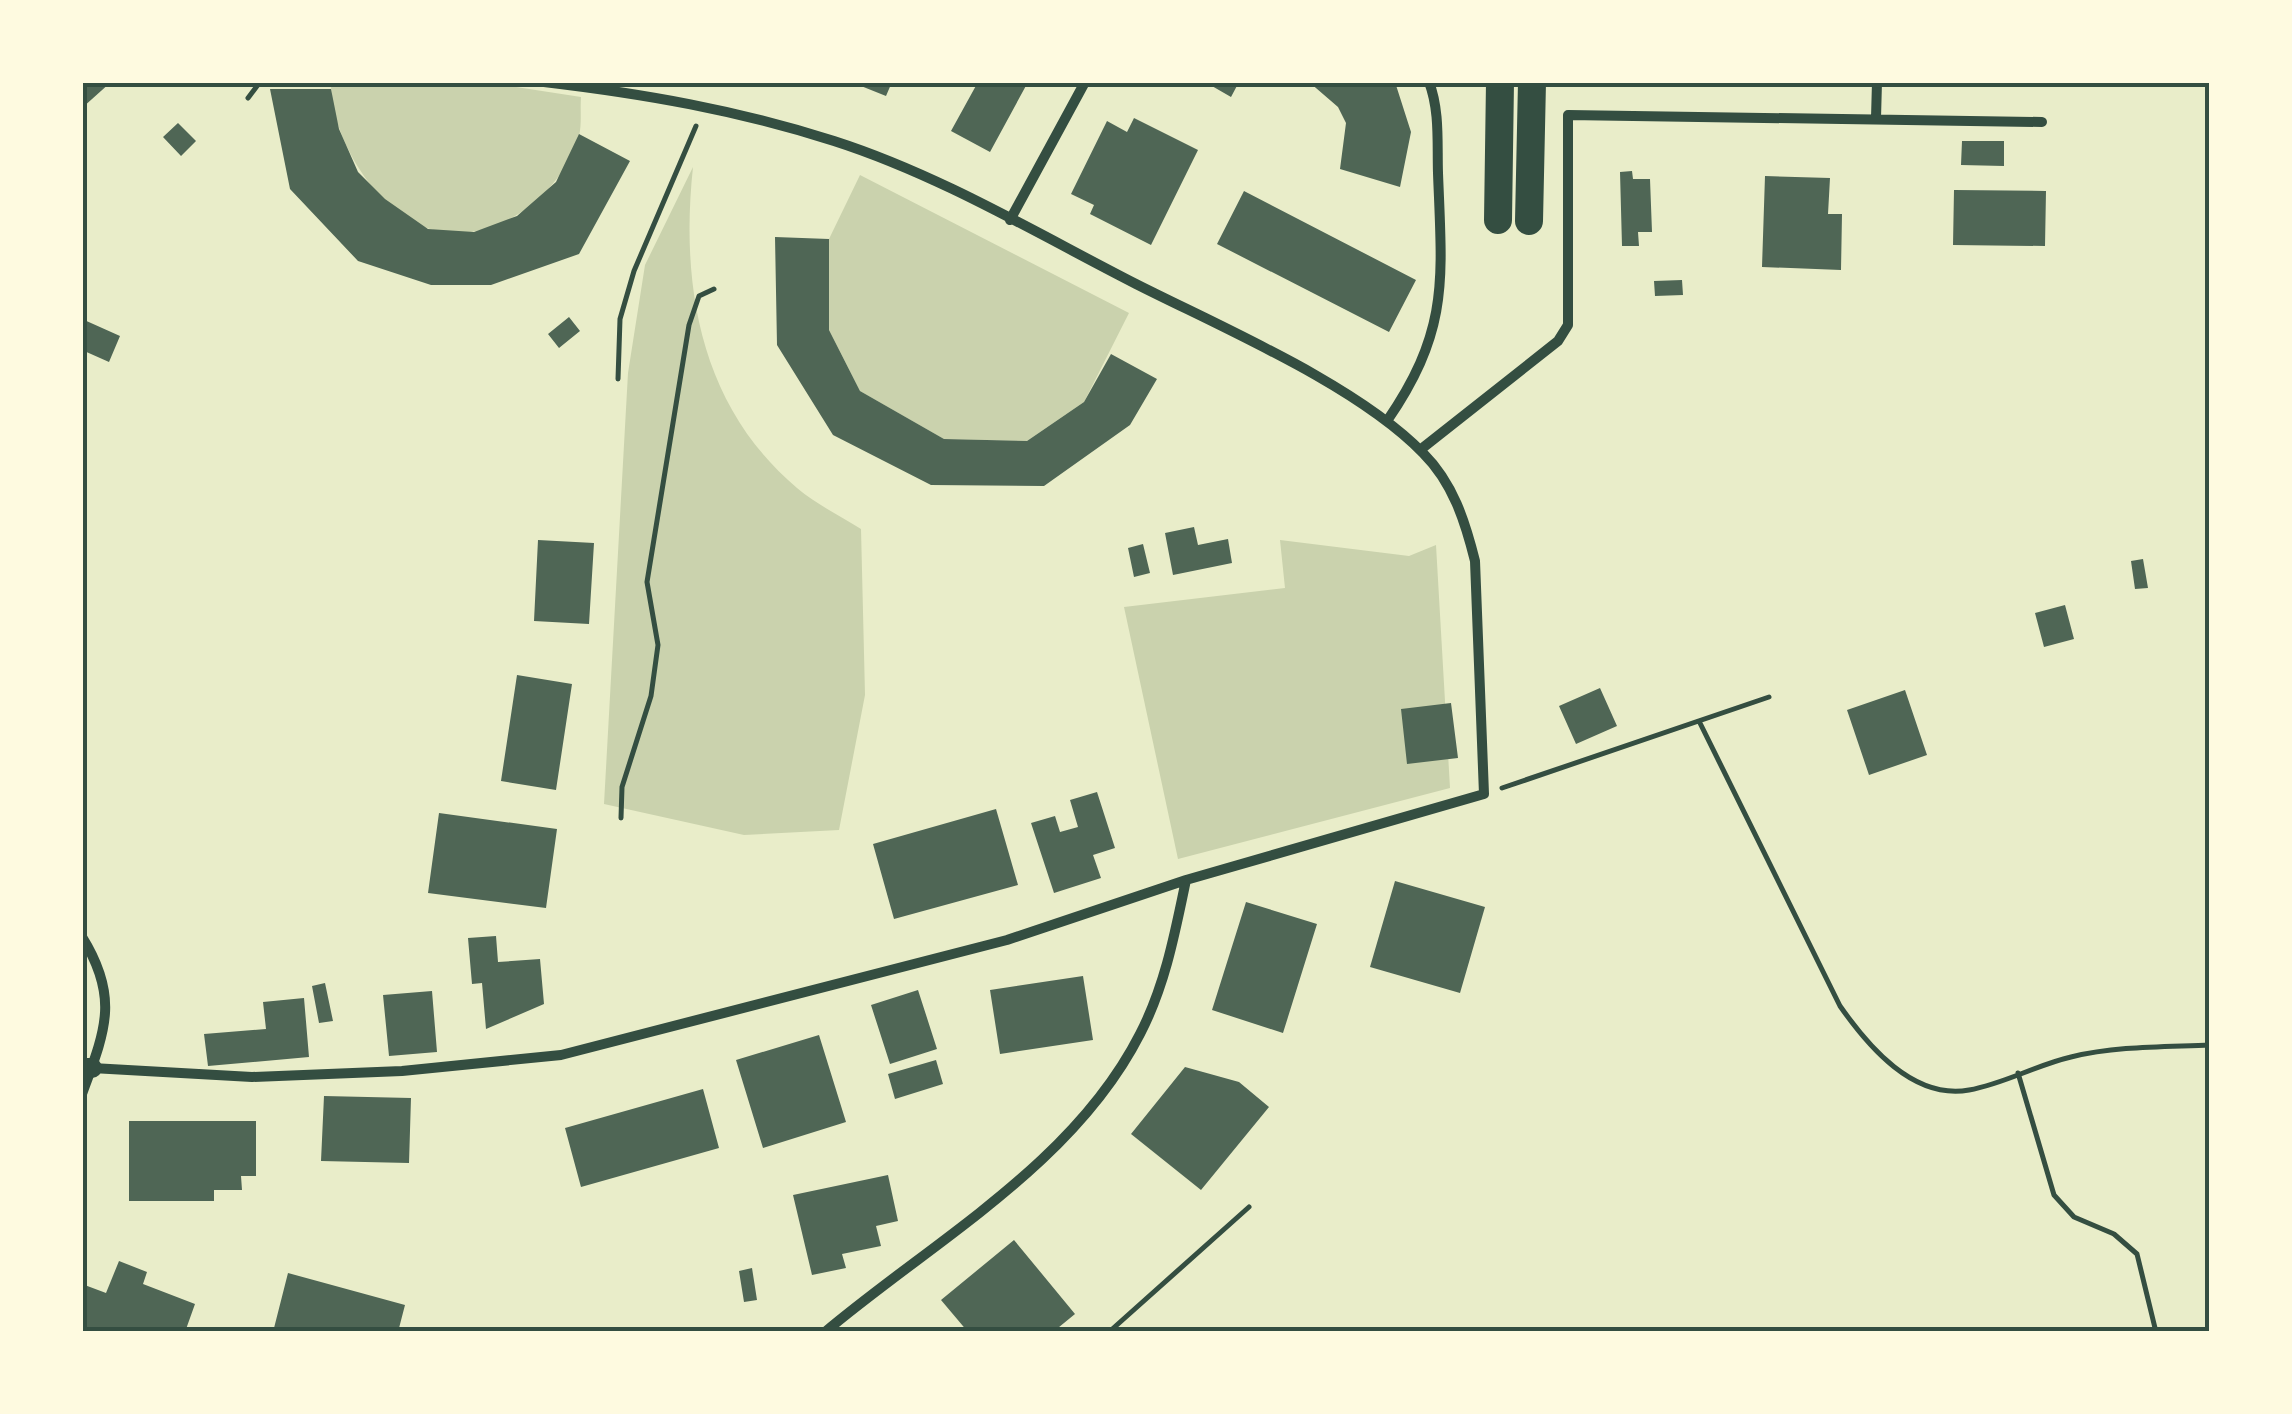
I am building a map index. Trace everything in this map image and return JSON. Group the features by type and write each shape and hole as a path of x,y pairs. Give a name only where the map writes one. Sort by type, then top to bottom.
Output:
{"highway":[{"path":"1498,220 1500,82"},
{"path":"1529,221 1532,82"}],"street":[{"path":"87,1068 252,1077 402,1071 561,1055 1007,940 1186,880 1484,794 1475,561 1456,500 1420,450 1387,422 1232,333 872,155 706,105 544,82"},
{"path":"1010,220 1084,82"},
{"path":"1387,422 1431,344 1442,296 1436,116 1428,82"},
{"path":"1876,118 1877,82"},
{"path":"1420,450 1558,340 1568,325 1568,115 2042,122"},
{"path":"825,1332 1046,1156 1098,1099 1132,1049 1150,1011 1170,952 1186,880"},
{"path":"82,937 108,995 105,1031 87,1068 82,1094"}],"path":[{"path":"248,98 260,82"},
{"path":"618,378 620,319 634,271 706,105"},
{"path":"621,818 622,787 652,696 658,646 648,582 689,324 700,296 714,289"},
{"path":"1484,794 1769,697"},
{"path":"1699,721 1828,982 1868,1042 1912,1078 1937,1089 1968,1090 2106,1050 2210,1045"},
{"path":"2018,1074 2054,1195 2074,1216 2114,1234 2137,1254 2156,1332"},
{"path":"1110,1332 1249,1207"}],"green space":[{"path":"331,82 483,82 581,97 579,136 557,178 522,212 477,231 430,229 392,207 360,170 338,126"},
{"path":"693,167 690,256 695,300 718,382 738,421 764,456 804,494 861,529 865,695 839,830 744,835 604,804 628,373 645,265"},
{"path":"860,175 1129,313 1084,402 1027,441 944,439 860,391 829,330 829,239"},
{"path":"1280,540 1409,556 1436,545 1450,788 1178,859 1124,607 1285,588"}],"building":[{"path":"82,82 111,82 82,108"},
{"path":"851,82 892,82 886,96"},
{"path":"978,82 1028,82 990,152 951,131"},
{"path":"1205,82 1239,82 1231,97"},
{"path":"1309,82 1395,82 1411,132 1400,187 1340,169 1346,123 1338,107"},
{"path":"270,89 331,89 339,129 358,172 385,199 428,229 474,232 517,216 556,182 579,134 630,161 579,254 491,285 431,285 358,261 290,189"},
{"path":"1134,118 1198,150 1151,245 1090,214 1094,205 1071,194 1107,121 1127,132"},
{"path":"178,123 196,141 181,156 163,137"},
{"path":"1962,141 2004,141 2004,166 1961,165"},
{"path":"1632,171 1633,179 1650,179 1652,232 1638,232 1639,246 1622,246 1620,172"},
{"path":"1765,176 1830,178 1828,214 1842,214 1841,270 1762,267"},
{"path":"1954,190 2046,191 2045,246 1953,245"},
{"path":"1244,191 1416,280 1389,332 1217,244"},
{"path":"775,237 829,239 829,330 860,391 944,439 1027,441 1084,402 1111,354 1157,379 1130,425 1044,486 931,485 833,435 777,345"},
{"path":"1682,280 1683,295 1655,296 1654,281"},
{"path":"569,317 580,331 559,348 548,334"},
{"path":"82,319 120,336 109,362 82,350"},
{"path":"1194,527 1198,545 1228,539 1232,563 1173,575 1165,533"},
{"path":"538,540 594,543 589,624 534,621"},
{"path":"1143,544 1150,573 1134,577 1128,548"},
{"path":"2143,559 2148,588 2135,589 2131,561"},
{"path":"2065,605 2074,639 2044,647 2035,613"},
{"path":"517,675 572,684 556,790 501,781"},
{"path":"1600,688 1617,726 1576,744 1559,706"},
{"path":"1905,690 1927,755 1869,775 1847,710"},
{"path":"1451,703 1458,758 1407,764 1401,709"},
{"path":"1097,792 1115,848 1093,855 1101,878 1054,893 1031,823 1055,816 1060,832 1078,827 1070,800"},
{"path":"996,809 1018,885 894,919 873,844"},
{"path":"439,813 557,829 546,908 428,893"},
{"path":"1395,881 1485,907 1460,993 1370,967"},
{"path":"1246,902 1317,924 1283,1033 1212,1010"},
{"path":"496,936 498,962 540,959 544,1004 486,1029 482,983 472,984 468,938"},
{"path":"1083,976 1093,1040 1000,1054 990,990"},
{"path":"325,983 333,1021 319,1023 312,986"},
{"path":"918,990 937,1049 890,1064 871,1005"},
{"path":"432,991 437,1052 389,1056 383,995"},
{"path":"304,998 309,1057 208,1066 204,1034 266,1029 263,1002"},
{"path":"819,1035 846,1122 763,1148 736,1060"},
{"path":"936,1060 943,1084 895,1099 888,1074"},
{"path":"1185,1067 1239,1082 1269,1107 1201,1190 1131,1134"},
{"path":"703,1089 719,1148 581,1187 565,1128"},
{"path":"324,1096 411,1098 409,1163 321,1161"},
{"path":"129,1121 256,1121 256,1176 241,1176 242,1190 214,1190 214,1201 129,1201"},
{"path":"888,1175 898,1221 876,1226 881,1246 842,1254 846,1268 812,1275 793,1195"},
{"path":"1014,1240 1075,1314 1053,1332 968,1332 941,1300"},
{"path":"119,1261 147,1272 143,1284 195,1304 185,1332 92,1332 82,1326 82,1284 106,1293"},
{"path":"752,1268 757,1300 744,1302 739,1271"},
{"path":"288,1273 405,1305 398,1332 273,1332"}]}
